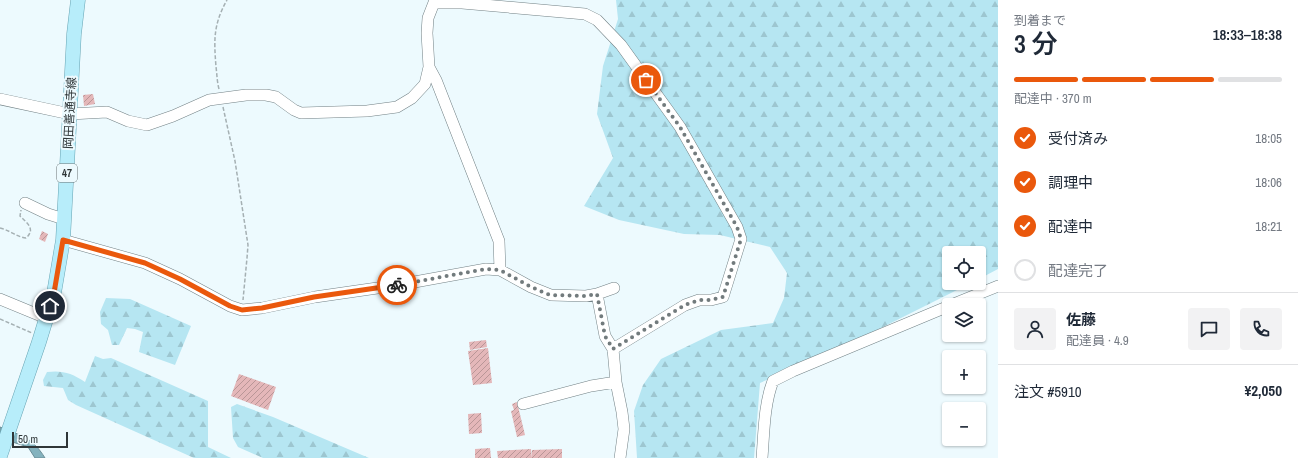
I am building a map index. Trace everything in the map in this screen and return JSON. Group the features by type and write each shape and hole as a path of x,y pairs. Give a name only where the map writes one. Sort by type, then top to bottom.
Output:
{"main road":[{"name":"岡田善通寺線","path":"0,456 40,340 54,293 63,240 74,34 78,0"}],"street":[{"path":"0,99 70,114 107,112 128,121 147,125 173,116 209,100 253,95 276,97 302,114 367,111 397,107 412,98 425,84 429,68 427,33 428,18 434,1 585,14 597,20 620,45 680,127 737,227 741,239 723,297 711,300 699,300 685,305 613,349"},
{"path":"429,68 436,80 499,241 500,270"},
{"path":"25,203 48,214 64,219"},
{"path":"63,240 145,263 180,279 230,306 242,310 262,308 314,297 398,285 486,269 500,270 531,287 550,295 586,296 614,288"},
{"path":"969,298 998,286"},
{"path":"597,294 605,336 613,349 616,382 622,412 624,429 620,458"},
{"path":"0,299 46,318"},
{"path":"762,458 770,389 774,381 794,371 942,309"},
{"path":"523,404 591,386 616,382"}],"path":[{"path":"220,93 214,43 220,12 227,0"},
{"path":"223,107 235,161 248,245 242,310"},
{"path":"0,228 26,238 30,234 30,226 20,216 25,203"},
{"path":"0,319 40,340"}],"green space":[{"path":"616,0 998,0 998,269 986,275 986,246 942,246 942,290 957,290 867,335 760,383 754,458 637,458 634,411 643,385 661,359 721,330 773,323 784,298 787,273 770,247 720,235 684,234 619,220 584,206 613,158 597,114 603,66 618,19"},
{"path":"106,298 130,299 191,326 175,365 139,352 143,332 135,329 127,328 119,345 112,345 108,330 101,324 100,312"},
{"path":"95,356 103,359 111,358 208,401 208,447 231,458 194,458 76,405 68,400 63,388 44,386 43,380 47,372 57,371 76,376 85,382"},
{"path":"237,404 273,417 369,458 263,458 238,447 233,438 231,407"}],"shaded area":[{"path":"0,427 31,441 45,458 35,458 28,447 0,438"}],"building":[{"path":"93,94 95,104 84,106 83,95"},
{"path":"42,231 48,234 45,242 39,239"},
{"path":"486,340 487,347 470,350 469,342"},
{"path":"488,348 492,383 473,385 468,351"},
{"path":"239,374 276,387 268,410 231,396"},
{"path":"517,402 525,435 517,437 511,411 514,410 512,404"},
{"path":"481,413 482,433 469,434 468,414"},
{"path":"490,448 491,458 475,458 475,449"},
{"path":"531,449 532,458 498,458 497,451"},
{"path":"562,449 562,458 532,458 532,450"}],"way so far":[{"path":"397,285 486,269 500,270 531,287 550,295 586,296 597,294 605,336 613,349 685,305 699,300 711,300 723,297 741,239 737,227 680,127 646,80"}],"route":[{"path":"50,306 54,293 63,240 145,263 180,279 230,306 242,310 262,308 314,297 397,285"}]}
